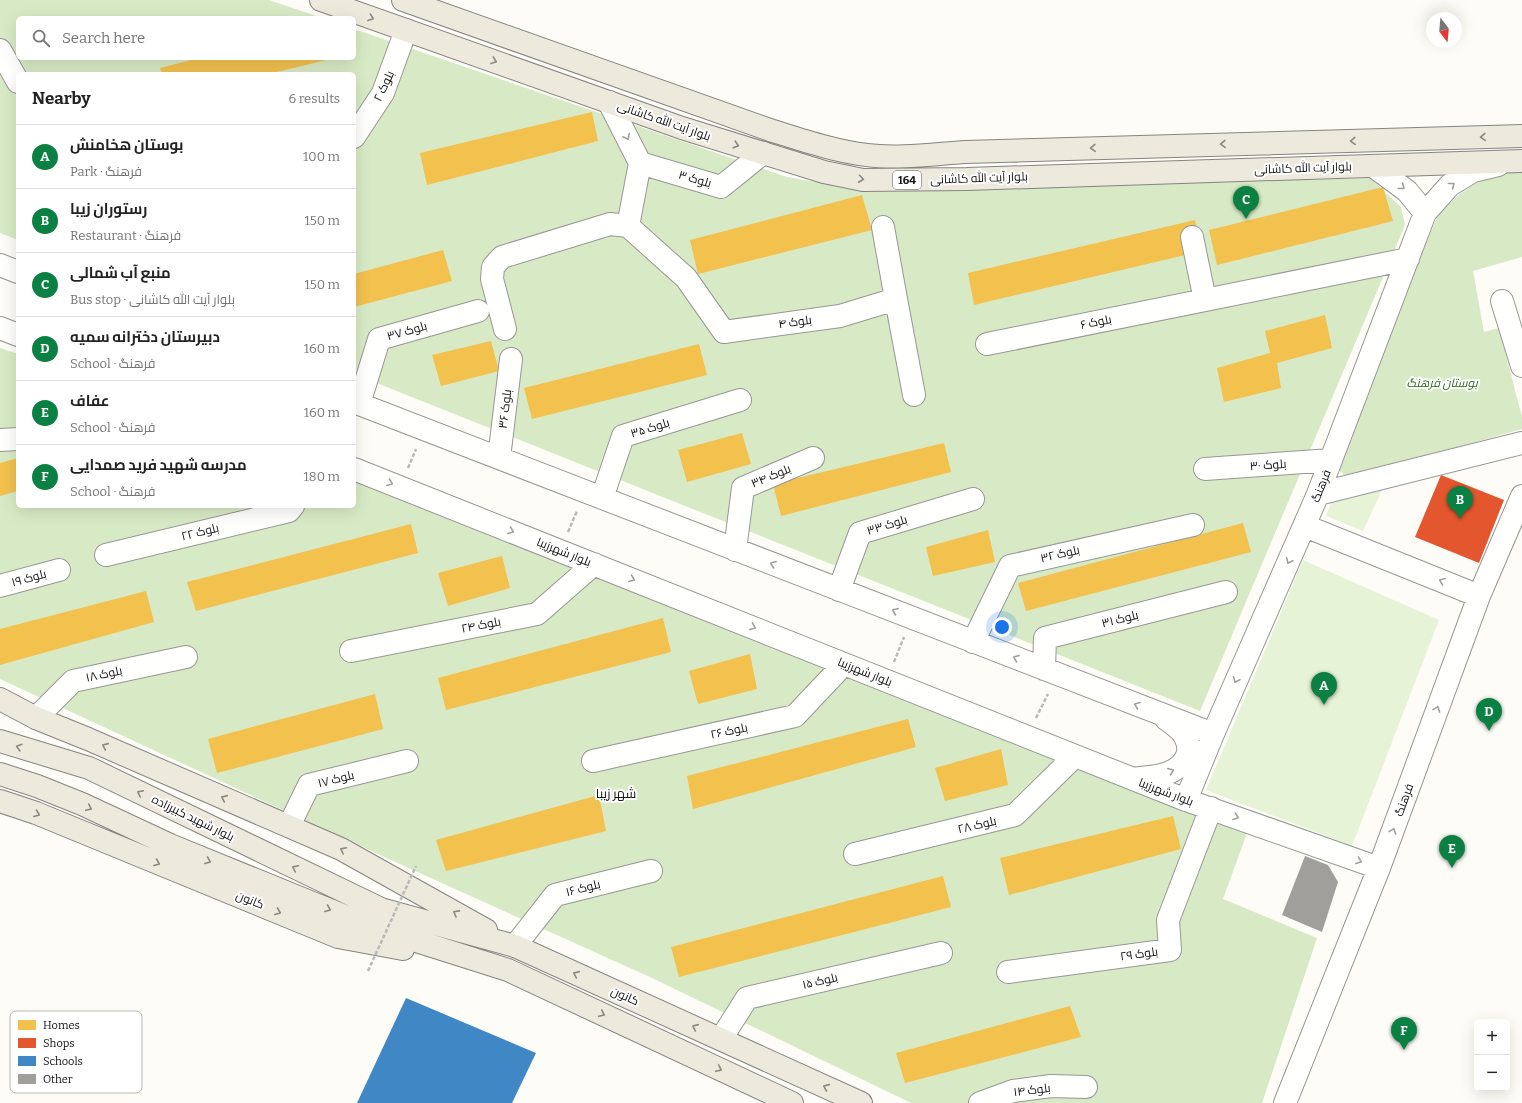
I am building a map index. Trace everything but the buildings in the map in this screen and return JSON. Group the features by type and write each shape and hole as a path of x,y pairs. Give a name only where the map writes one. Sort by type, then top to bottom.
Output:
{"main road":[{"name":"بلوار آیت الله کاشانی","path":"321,0 682,128 824,172 863,180 928,180 1516,161"},
{"name":"164","path":"404,0 770,130 828,148 868,155 1522,136"},
{"path":"0,699 36,718 88,739 341,849 515,946"},
{"name":"بلوار شهید کبیرزاده","path":"0,741 89,768 375,918"},
{"path":"0,774 44,788 170,845 375,918"},
{"name":"کانون","path":"0,801 36,813 338,937 508,970"},
{"name":"کانون","path":"375,918 515,946 861,1103"},
{"name":"کانون","path":"375,918 508,970 792,1103"}],"street":[{"name":"بلوک ۲","path":"356,134 383,93 406,30"},
{"path":"0,50 16,78"},
{"path":"505,329 492,279 493,267 502,257 610,224 628,226 640,163 609,102"},
{"name":"بلوک ۳","path":"640,163 721,187 763,153"},
{"path":"1373,166 1407,191 1425,213 1450,185 1473,171 1516,161"},
{"name":"فرهنگ","path":"1186,800 1213,734 1305,526 1425,213"},
{"name":"بلوک ۴","path":"628,226 686,278 724,332 840,316 896,299"},
{"path":"883,227 914,395"},
{"path":"1192,237 1205,300"},
{"name":"بلوک ۶","path":"987,344 1408,259"},
{"path":"0,265 16,271"},
{"path":"1502,301 1522,366"},
{"name":"بلوک ۳۷","path":"357,403 379,339 478,311"},
{"path":"0,328 16,334"},
{"name":"بلوک ۳۶","path":"499,458 511,359"},
{"name":"بلوک ۳۵","path":"594,495 623,436 740,400"},
{"path":"357,403 1213,734"},
{"path":"0,440 16,439"},
{"path":"1318,494 1522,443"},
{"name":"بلوک ۳۴","path":"735,550 743,488 813,458"},
{"name":"بلوک ۳۰","path":"1205,469 1331,460"},
{"name":"بلوار شهرزیبا","path":"356,470 1186,800 1379,868"},
{"name":"فرهنگ","path":"1285,1103 1379,868 1479,596 1522,496"},
{"name":"بلوک ۳۳","path":"839,590 860,533 973,499"},
{"name":"بلوک ۲۲","path":"106,555 289,511 291,508"},
{"name":"بلوک ۳۲","path":"973,642 1010,566 1193,525"},
{"path":"1305,526 1479,596"},
{"name":"بلوک ۲۴","path":"351,651 538,614 594,564"},
{"name":"بلوک ۱۹","path":"0,586 59,570"},
{"name":"بلوک ۳۱","path":"1051,672 1045,638 1226,592"},
{"name":"بلوک ۱۸","path":"36,718 73,680 186,657"},
{"name":"بلوک ۲۶","path":"593,761 795,716 844,664"},
{"path":"1133,779 1153,777 1169,773 1182,766 1189,754 1186,739 1178,727 1160,714"},
{"name":"بلوک ۲۸","path":"855,854 1015,816 1075,756"},
{"name":"بلوک ۱۷","path":"289,826 309,786 408,761"},
{"name":"بلوک ۲۹","path":"1008,972 1170,950 1168,920 1211,808"},
{"name":"بلوک ۱۶","path":"515,946 555,896 651,871"},
{"name":"بلوک ۱۵","path":"721,1039 747,998 941,953"},
{"name":"بلوک ۱۴","path":"980,1103 1013,1091 1051,1086 1086,1087"}],"path":[{"path":"401,487 424,429"},
{"path":"559,550 594,495"},
{"path":"887,681 912,618"},
{"path":"1027,736 1051,672"},
{"path":"368,971 416,866"}],"green space":[{"path":"0,0 269,0 316,16 16,16 16,60 356,60 356,30 787,177 872,192 1370,178 1401,207 1405,225 1200,711 356,375 356,72 16,72 16,239 0,233"},
{"name":"بوستان فرهنگ","path":"1522,170 1522,257 1473,271 1484,332 1499,328 1522,417 1522,429 1347,478 1338,469 1422,252 1439,213 1460,194 1485,177"},
{"path":"0,348 16,353 16,508 356,508 356,478 1247,833 1223,899 1317,938 1262,1103 911,1103 652,978 393,861 0,679"},
{"path":"1382,490 1363,531 1326,516 1331,503"},
{"path":"1303,560 1439,620 1352,846 1206,790"}],"place":[{"name":"منبع آب شمالی","path":"1246,219"},
{"name":"رستوران زیبا","path":"1460,519"},
{"name":"بوستان هخامنش","path":"1324,705"},
{"name":"دبیرستان دخترانه سمیه","path":"1489,731"},
{"name":"عفاف","path":"1452,868"},
{"name":"مدرسه شهید فرید صمدایی","path":"1404,1050"}],"district":[{"name":"شهر زیبا","path":"616,793"}]}
